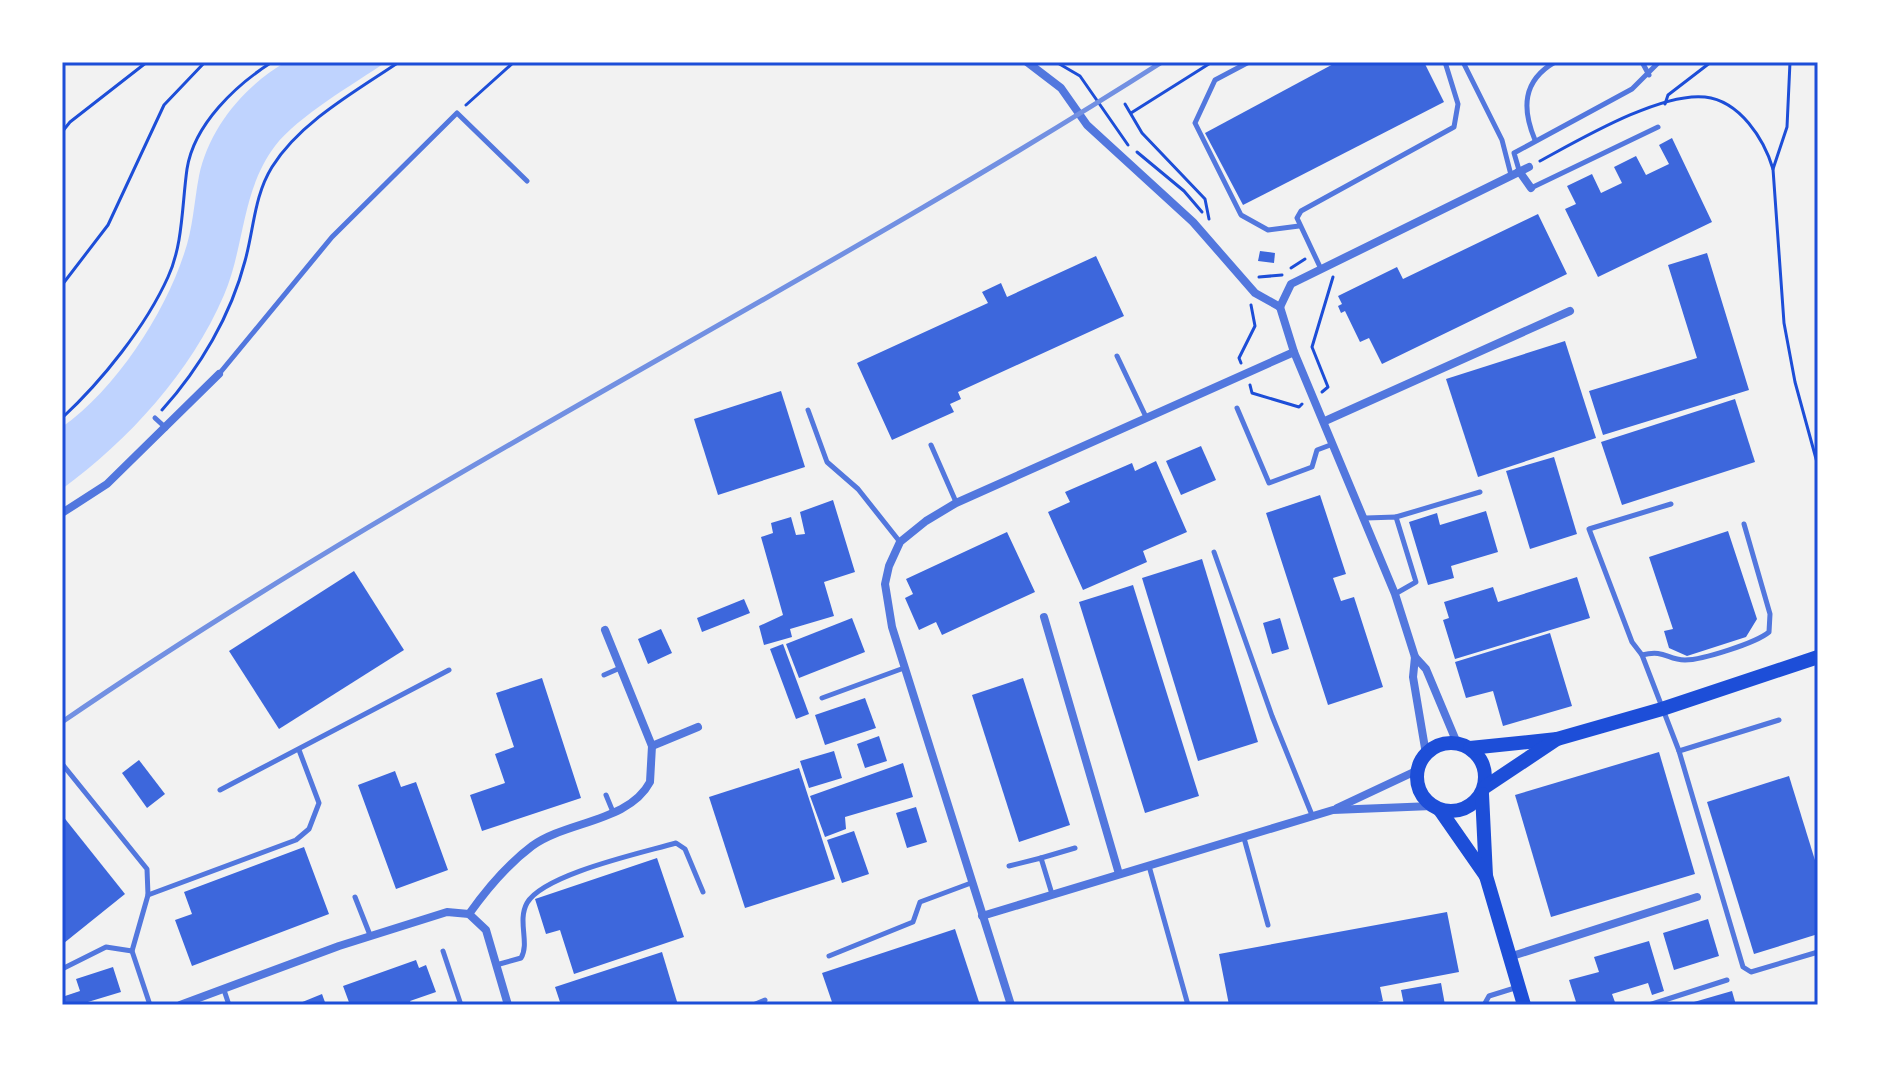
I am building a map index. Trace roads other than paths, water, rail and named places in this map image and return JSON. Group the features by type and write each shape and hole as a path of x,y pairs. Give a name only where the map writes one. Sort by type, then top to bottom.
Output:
{"main road":[{"path":"1486,876 1436,808 1421,794 1418,770 1426,754 1440,745 1557,739 1662,709 1818,657"},
{"path":"1436,808 1468,808 1483,790 1557,739"},
{"path":"1463,746 1485,769 1486,876 1524,1005"}],"street":[{"path":"1027,62 1068,95 1087,125 1193,222 1255,293 1280,307"},
{"path":"1426,754 1413,677 1415,657 1395,594 1366,518 1294,352 1280,307 1291,284 1529,167"},
{"path":"1515,173 1531,188"},
{"path":"1325,421 1570,311"},
{"path":"1011,1005 886,602 885,584 900,542 956,503 1294,352"},
{"path":"62,513 107,484 219,374"},
{"path":"1044,617 1119,874"},
{"path":"469,914 481,896 532,846 613,812 647,789 651,776 652,746 605,630"},
{"path":"1415,657 1426,669 1463,746"},
{"path":"652,746 698,727"},
{"path":"982,916 1333,810 1418,770"},
{"path":"1333,810 1436,808"},
{"path":"1509,957 1697,897"},
{"path":"180,1005 429,915 469,914 486,930 508,1005"}],"lane":[{"path":"1249,62 1215,80 1195,123 1241,215 1268,230 1299,226"},
{"path":"1321,269 1297,218 1308,205 1454,127 1458,104 1445,62"},
{"path":"1463,62 1515,173"},
{"path":"1535,140 1525,117 1526,94 1555,62"},
{"path":"1642,62 1649,75"},
{"path":"1515,173 1514,153 1632,89 1659,62"},
{"path":"219,374 332,237 457,113 527,181"},
{"path":"1531,188 1658,127"},
{"path":"1117,356 1147,418"},
{"path":"1237,408 1269,483 1312,467 1317,450 1334,444"},
{"path":"808,410 827,462 858,489 900,542"},
{"path":"155,418 166,429"},
{"path":"931,445 956,503"},
{"path":"1366,518 1396,517 1480,492"},
{"path":"1671,504 1589,529 1632,642 1642,655 1679,751 1743,967 1751,972 1818,952"},
{"path":"1395,594 1416,582 1396,517"},
{"path":"1642,655 1658,651 1681,660 1698,659 1769,632 1770,614 1744,524"},
{"path":"1214,552 1272,716 1312,815"},
{"path":"604,675 620,668"},
{"path":"822,698 904,668"},
{"path":"220,790 449,670"},
{"path":"1679,751 1779,720"},
{"path":"148,895 296,840 309,829 319,803 299,750"},
{"path":"63,765 147,869 148,895 132,951 150,1005"},
{"path":"606,795 613,812"},
{"path":"1244,838 1268,925"},
{"path":"495,965 521,958 525,953 522,916 528,901 547,884 676,843 685,849 703,892"},
{"path":"1009,866 1075,848"},
{"path":"1041,858 1052,894"},
{"path":"1149,865 1188,1005"},
{"path":"829,956 913,922 920,902 971,883"},
{"path":"355,897 370,935"},
{"path":"62,969 106,947 132,951"},
{"path":"443,951 461,1005"},
{"path":"1649,1005 1727,980"},
{"path":"1484,1005 1489,996 1519,987"},
{"path":"223,989 229,1005"},
{"path":"753,1005 765,1000"}],"water":[{"path":"286,62 386,62 312,112 275,146 264,163 249,200 224,295 194,351 134,426 62,489 62,427 101,393 119,372 164,302 187,245 199,176 211,141 230,110 243,96"}],"railway":[{"path":"62,722 332,549 887,228 1162,62"}]}
